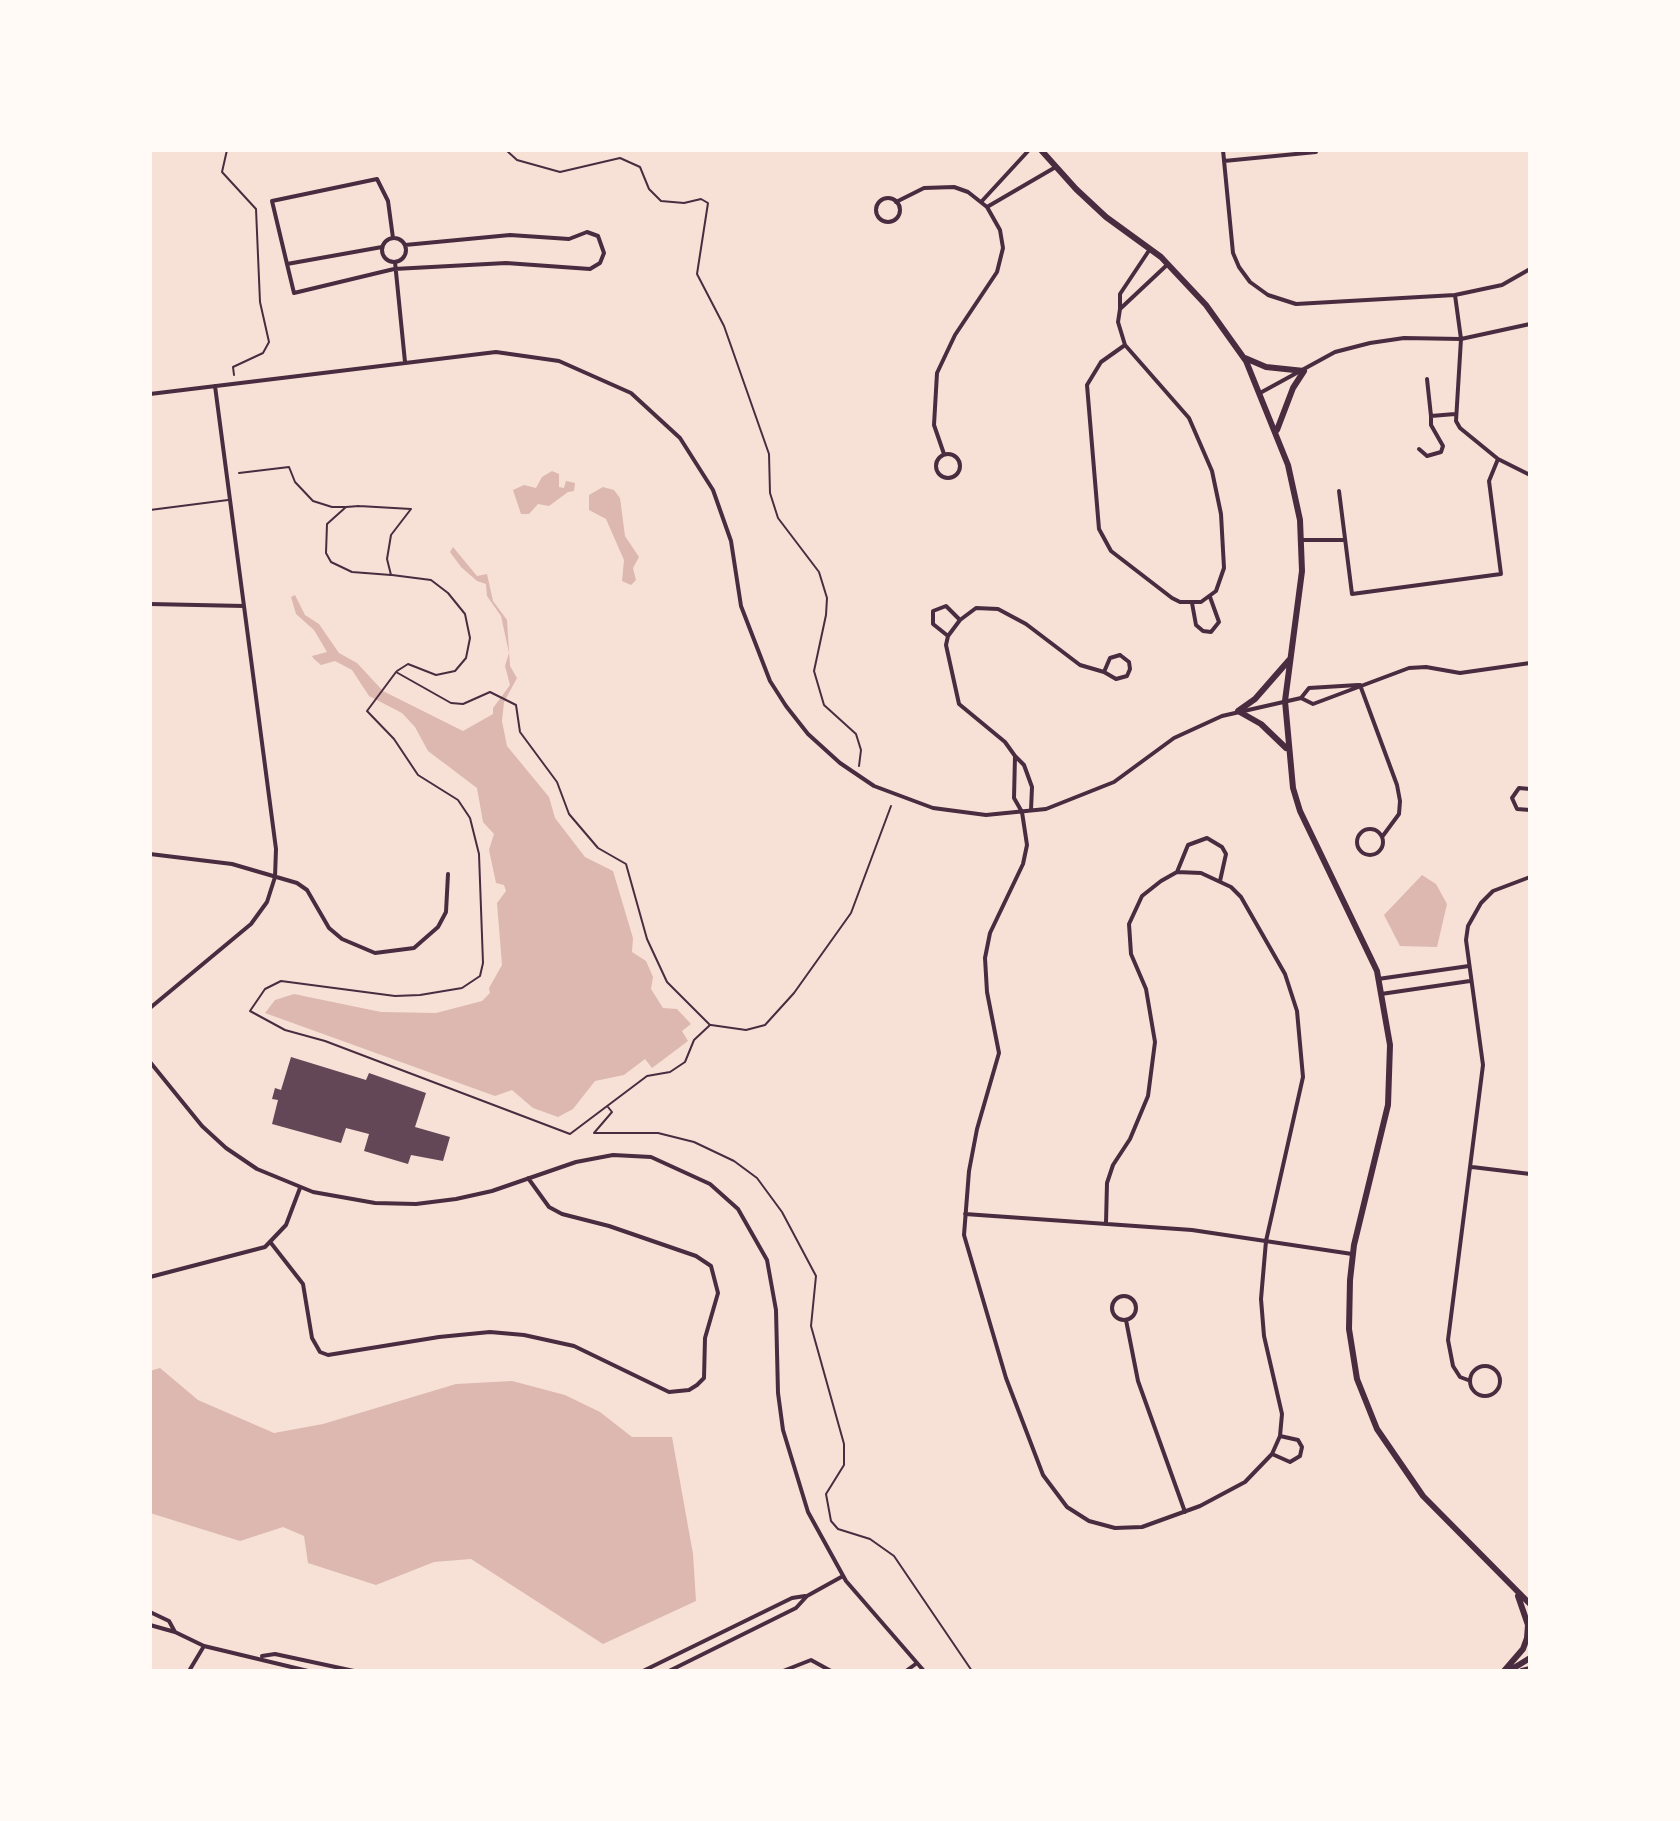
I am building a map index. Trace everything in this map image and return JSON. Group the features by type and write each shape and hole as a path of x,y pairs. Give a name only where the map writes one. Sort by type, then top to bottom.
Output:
{"main road":[{"path":"1041,150 1054,168 1106,217 1168,264 1206,305 1244,358 1277,430 1295,491 1301,540 1301,595 1285,701 1287,749 1300,811 1364,939 1378,979 1390,1045 1388,1105 1353,1254 1349,1329 1357,1379 1377,1429 1423,1496 1530,1604"},
{"path":"1244,358 1266,367 1304,371 1293,388 1277,430"},
{"path":"1287,749 1261,724 1238,711 1255,699 1290,659"},
{"path":"1517,1592 1530,1597"},
{"path":"1506,1671 1523,1649 1527,1638 1528,1625 1517,1592"},
{"path":"1506,1671 1530,1658"},
{"path":"1522,1671 1530,1669"}],"street":[{"path":"981,202 1029,150"},
{"path":"1223,150 1233,253 1250,282 1268,295 1296,304 1455,295 1502,285 1530,269"},
{"path":"1224,161 1316,152"},
{"path":"987,207 1054,168"},
{"path":"377,179 388,201 393,238 405,245 510,235 569,239 587,232 598,236 604,253 600,263 590,269 506,263 394,269 294,293 272,201 377,179"},
{"path":"896,202 908,193 940,186 968,192 987,207 1000,230 1002,260 943,354 937,373 934,425 944,454"},
{"path":"890,198 896,202 900,209 895,220 879,219 876,208 879,201 890,198"},
{"path":"287,264 382,247 393,238"},
{"path":"382,247 384,258 395,262 404,257 405,245"},
{"path":"1125,345 1101,362 1087,385 1099,529 1111,551 1172,598 1192,603 1210,597 1222,581 1224,568 1221,514 1212,471 1177,401 1125,345 1119,331 1120,294 1150,249"},
{"path":"395,262 405,362"},
{"path":"1120,309 1168,264"},
{"path":"1455,295 1461,339 1455,414 1460,428 1498,459 1530,475"},
{"path":"1260,393 1335,352 1370,343 1404,338 1461,339 1530,324"},
{"path":"150,394 496,352 559,361 631,393 680,438 699,466 723,517 741,606 758,653 770,681 808,734 848,768 903,799 960,813 1022,812 1068,803 1114,782 1174,738 1238,711 1301,698 1313,704 1344,695 1360,685 1409,668 1426,667 1460,673 1530,663"},
{"path":"1419,449 1427,456 1441,452 1443,446 1431,425 1427,379"},
{"path":"150,1008 251,924 267,902 275,877 276,849 215,386"},
{"path":"1431,416 1455,414"},
{"path":"944,454 955,456 960,462 958,473 951,477 937,471 936,463 944,454"},
{"path":"1339,491 1352,594 1501,574 1489,481 1498,459"},
{"path":"1301,540 1345,540"},
{"path":"1192,603 1196,625 1203,631 1211,632 1219,622 1210,597"},
{"path":"150,604 244,607"},
{"path":"948,636 933,624 933,611 946,606 960,620"},
{"path":"1031,810 1032,787 1024,765 1005,742 959,704 946,645 948,636 960,620 976,608 998,609 1026,624 1080,665 1116,679 1129,673 1129,662 1124,656 1113,656 1104,672"},
{"path":"1301,698 1309,688 1360,685"},
{"path":"1360,685 1400,801 1399,814 1382,837 1377,853 1360,850 1358,842 1364,831 1376,831 1382,837"},
{"path":"1015,756 1014,798 1022,812 1027,845 1023,864 990,933 985,958 987,992 999,1053 977,1129 965,1214 968,1258 1006,1378 1043,1475 1067,1507 1089,1521 1115,1528 1142,1527 1185,1512 1245,1482 1272,1454 1280,1436 1282,1414 1264,1336 1261,1299 1266,1241 1303,1077 1297,1011 1285,974 1241,897 1220,881 1201,873 1177,872"},
{"path":"1530,789 1519,788 1512,798 1517,809 1530,810"},
{"path":"1106,1223 1107,1183 1148,1096 1155,1042 1146,989 1131,954 1129,924 1142,896 1177,872 1188,845 1207,838 1222,847 1226,854 1220,881"},
{"path":"150,854 221,862 275,877 307,890 329,928 342,939 366,951 395,953 414,948 438,927 446,912 448,874"},
{"path":"1468,1380 1475,1371 1491,1368 1501,1379 1496,1390 1482,1394 1472,1390 1468,1380 1453,1366 1448,1340 1483,1065 1470,981 1468,926 1481,903 1493,891 1530,877"},
{"path":"1378,979 1469,966"},
{"path":"1381,994 1470,981"},
{"path":"150,1062 202,1126 226,1148 257,1169 300,1188 341,1198 416,1204 492,1191 588,1159 613,1155 651,1157 676,1165 710,1184 738,1209 759,1241 772,1280 778,1393 793,1469 808,1512 843,1576 924,1671"},
{"path":"1472,1167 1530,1174"},
{"path":"271,1243 303,1284 312,1338 320,1352 328,1355 490,1332 524,1335 574,1346 669,1392 689,1390 704,1378 705,1338 718,1293 711,1266 696,1256 609,1226 562,1214 549,1207 528,1178"},
{"path":"150,1277 234,1258 271,1243 286,1225 300,1188"},
{"path":"965,1214 1106,1223 1353,1254"},
{"path":"1121,1297 1129,1297 1136,1306 1135,1313 1126,1320 1113,1313 1114,1301 1121,1297"},
{"path":"1126,1320 1138,1381 1185,1512"},
{"path":"1272,1454 1290,1462 1300,1456 1302,1447 1298,1440 1280,1436"},
{"path":"666,1660 670,1671 796,1608 807,1596 843,1576"},
{"path":"643,1671 792,1598 807,1596"},
{"path":"150,1612 169,1621 175,1632"},
{"path":"150,1625 175,1632 204,1646 308,1671"},
{"path":"189,1671 204,1646"},
{"path":"260,1657 275,1654 354,1671"},
{"path":"783,1671 811,1660 831,1671"},
{"path":"906,1671 917,1663"}],"lane":[{"path":"150,510 230,499"}],"path":[{"path":"227,150 222,174 256,209 260,302 269,342 263,353 233,367 234,375"},
{"path":"506,150 517,160 560,172 620,158 640,167 649,189 661,201 684,203 701,199 708,203 697,274 724,326 769,454 770,493 778,518 819,572 827,598 814,671 824,705 856,734 861,750 858,767"},
{"path":"239,473 289,467 295,482 313,501 332,507 411,509 391,535 387,559 391,575"},
{"path":"346,507 327,524 324,539 331,562 352,572 431,580 448,593 465,614 470,638 466,658 455,671 436,675 408,664 400,666 367,711 394,739 415,771 433,787 458,800 470,818 479,854 483,963 480,976 462,988 420,995 395,996 291,981 273,982 250,1011 285,1030 336,1045 568,1134 651,1074 673,1070 685,1062 694,1040 710,1025"},
{"path":"396,672 451,703 463,704 483,694 494,694 511,701 520,712 520,732 557,782 569,814 598,848 626,864 651,950 667,982 710,1025 741,1030 760,1027 770,1022 785,1004 851,913 891,806"},
{"path":"607,1106 612,1112 594,1133 667,1134 694,1142 734,1161 757,1178 782,1212 816,1276 811,1326 844,1444 844,1465 826,1498 829,1516 838,1529 870,1539 894,1556 972,1671"}],"shaded area":[{"path":"552,471 559,474 559,487 564,488 566,481 575,483 574,491 549,506 538,504 529,514 521,514 513,490 524,485 536,488 542,477"},
{"path":"603,487 614,490 620,498 625,536 639,557 633,568 636,580 631,585 622,581 624,560 606,519 589,510 589,495"},
{"path":"453,547 477,576 487,574 493,601 507,620 510,666 517,678 504,702 502,721 507,746 549,797 555,818 585,857 613,871 633,938 632,952 646,961 653,977 651,989 663,1008 677,1009 691,1024 682,1031 688,1041 652,1068 645,1059 624,1075 595,1081 573,1109 558,1117 533,1108 512,1090 495,1096 265,1013 275,1000 294,994 381,1012 436,1013 482,1001 490,993 489,988 502,965 497,903 506,891 504,885 496,883 489,850 494,834 483,822 477,788 428,751 415,727 402,713 369,696 352,670 335,661 321,665 314,659 312,656 327,652 314,630 296,614 291,597 295,595 305,615 319,624 339,653 357,663 383,691 463,731 493,714 493,708 510,685 505,666 509,653 501,616 487,596 486,584 477,581 461,567 450,552"},
{"path":"1422,875 1436,884 1447,904 1437,947 1400,946 1384,915"},
{"path":"160,1368 198,1400 274,1433 323,1424 456,1384 512,1381 565,1395 600,1412 632,1437 672,1437 693,1554 696,1601 603,1644 471,1559 434,1562 376,1585 308,1563 304,1536 283,1527 240,1541 150,1513 150,1371"}],"building":[{"path":"291,1057 366,1080 369,1073 426,1093 415,1127 450,1137 443,1161 411,1155 408,1164 364,1151 369,1134 346,1128 341,1143 272,1124 278,1100 272,1099 275,1088 281,1090"}]}
